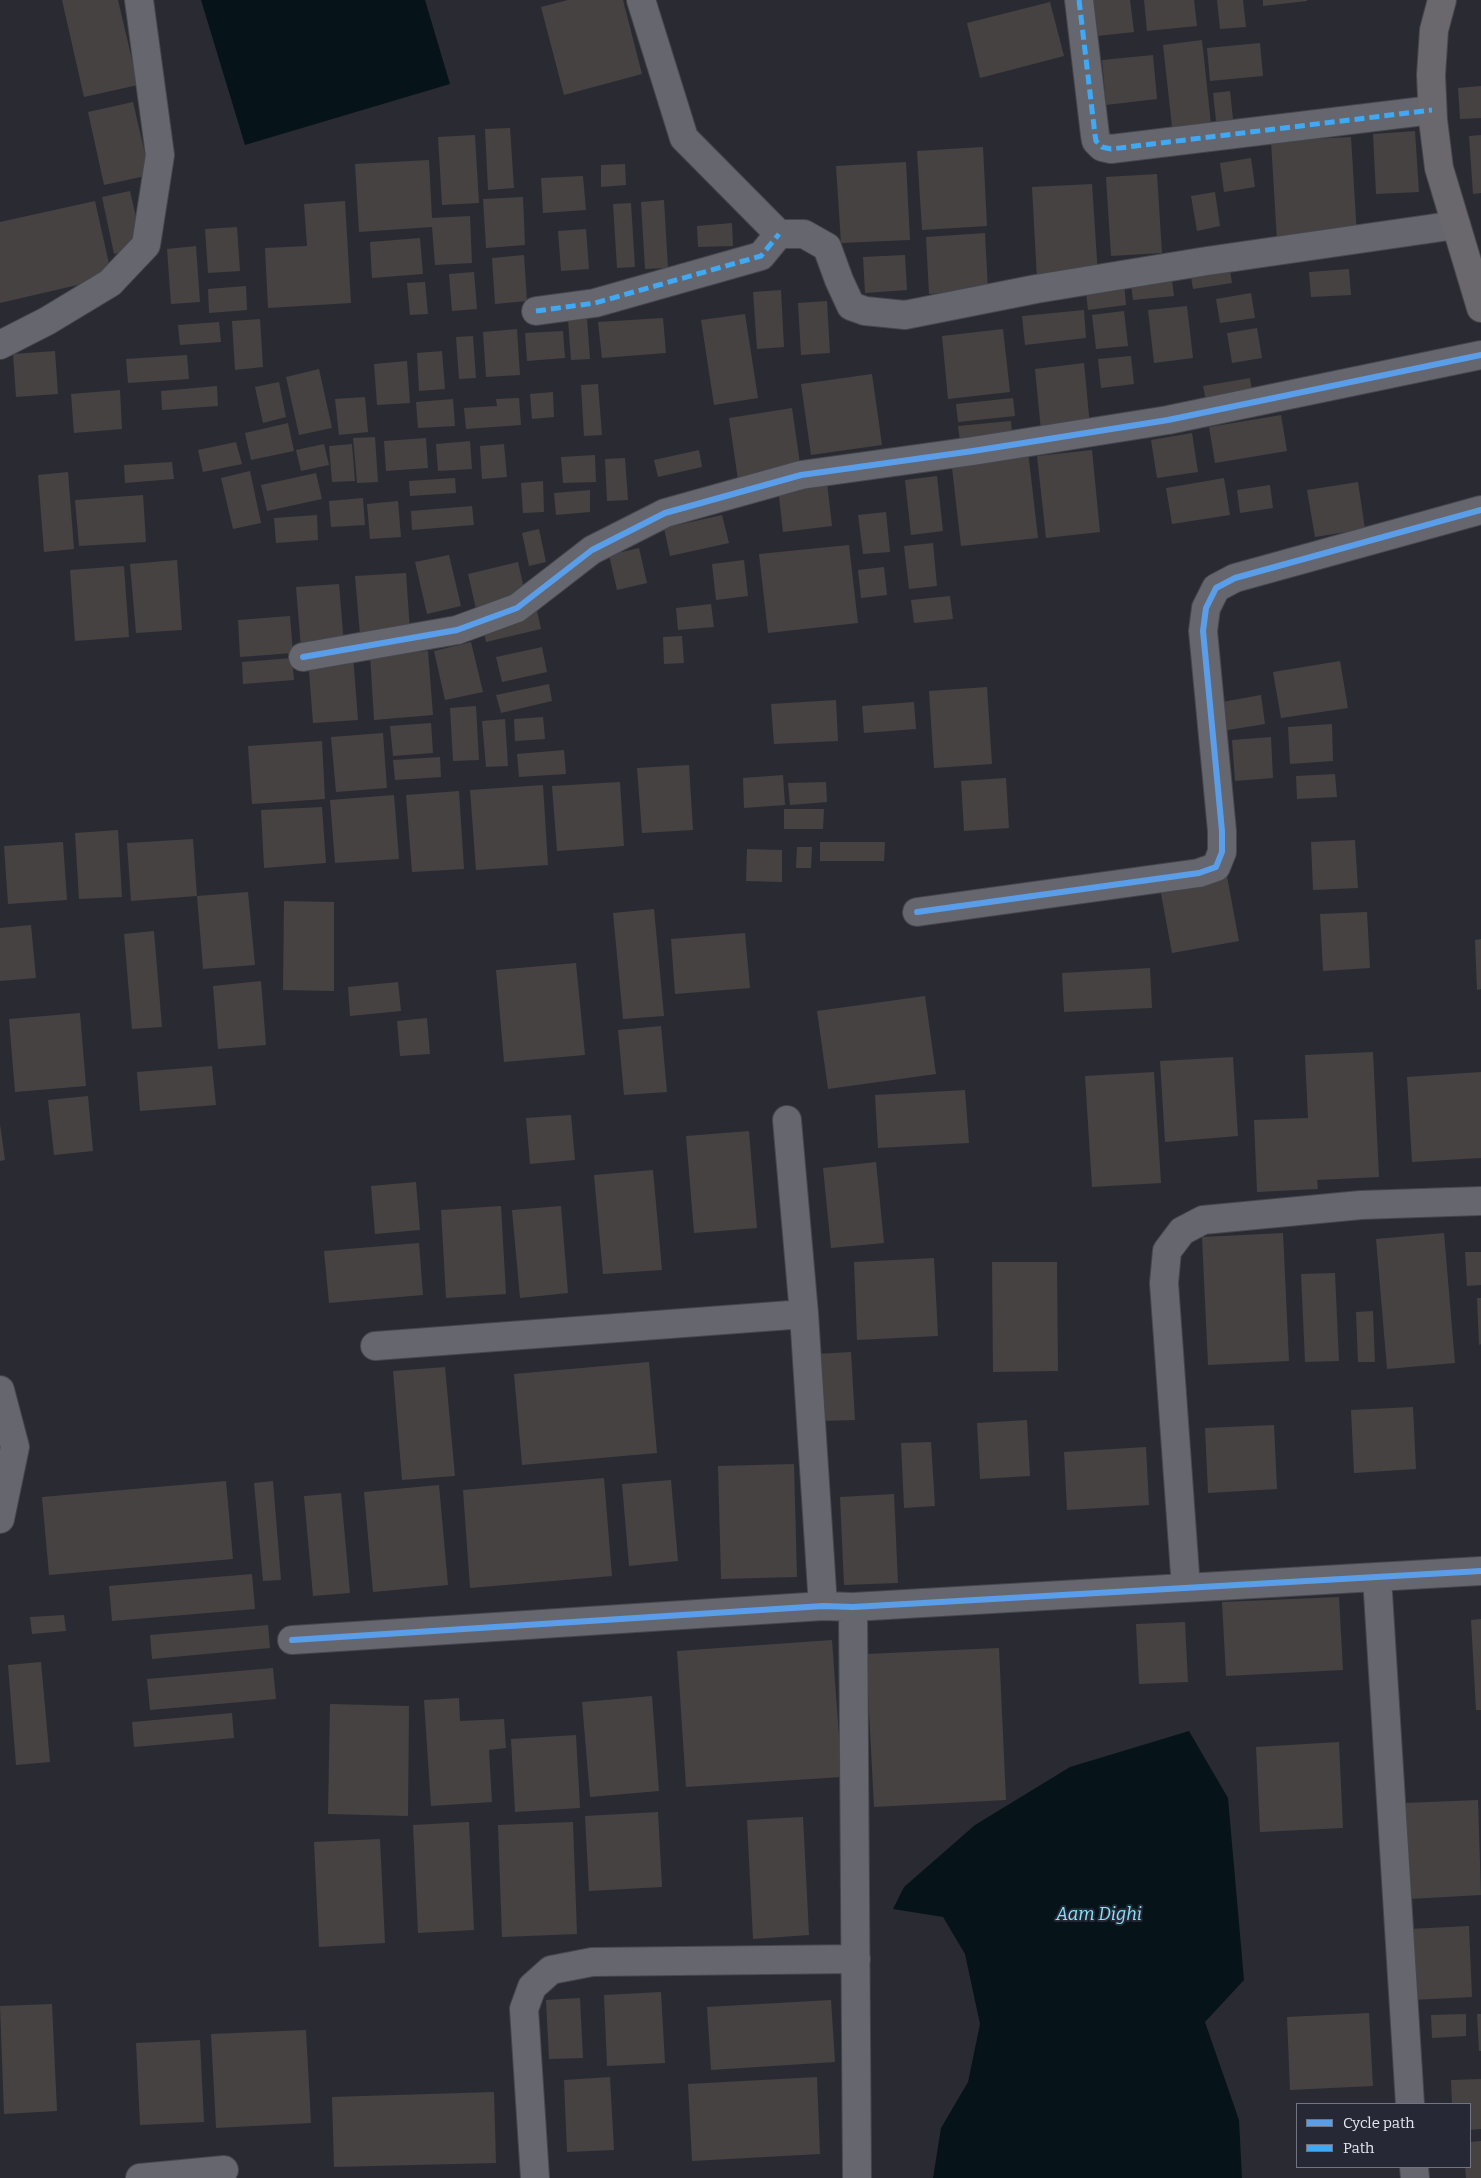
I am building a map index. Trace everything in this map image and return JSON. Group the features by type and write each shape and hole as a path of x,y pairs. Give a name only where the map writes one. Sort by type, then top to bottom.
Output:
{"main road":[{"path":"1442,0 1434,30 1431,75 1432,110 1439,168 1481,308"}],"street":[{"path":"0,345 47,321 110,283 146,245 160,155 139,0"},
{"path":"641,0 684,138 779,234 804,234 827,247 851,306 865,311 905,315 1055,286 1207,261 1456,226"},
{"path":"1079,0 1095,136 1096,142 1102,147 1111,149 1432,110"},
{"path":"536,311 595,303 761,256 779,234"},
{"path":"303,657 457,630 517,608 592,550 665,513 800,475 973,451 1168,420 1481,355"},
{"path":"917,912 1199,873 1216,867 1222,852 1222,831 1203,631 1206,608 1216,588 1235,578 1481,510"},
{"path":"787,1120 804,1314 823,1606"},
{"path":"1186,1588 1164,1283 1167,1251 1182,1230 1203,1220 1361,1205 1481,1200"},
{"path":"375,1346 804,1314"},
{"path":"0,1390 15,1447 0,1519"},
{"path":"292,1640 823,1606 853,1607 1481,1571"},
{"path":"1377,1577 1410,2103"},
{"path":"853,1607 857,2178"},
{"path":"535,2178 524,2009 532,1987 551,1970 592,1962 856,1959"},
{"path":"140,2178 224,2170"}],"water":[{"path":"201,0 425,0 450,84 245,145"},
{"name":"Aam Dighi","path":"1189,1731 1228,1798 1244,1980 1205,2022 1239,2120 1242,2178 933,2178 941,2128 968,2082 980,2024 965,1954 943,1917 893,1909 904,1887 975,1825 1070,1767"}],"building":[{"path":"62,0 118,0 138,85 84,97"},
{"path":"568,0 623,0 642,74 564,95 541,7"},
{"path":"1084,0 1130,0 1134,32 1088,37"},
{"path":"1144,0 1194,0 1197,26 1147,31"},
{"path":"1217,0 1243,0 1246,27 1220,29"},
{"path":"1263,0 1307,0 1307,1 1263,6"},
{"path":"1050,2 1064,56 980,78 967,23"},
{"path":"1202,40 1211,124 1172,127 1163,45"},
{"path":"1260,43 1263,76 1210,81 1207,48"},
{"path":"1153,55 1157,99 1106,105 1102,60"},
{"path":"1481,86 1481,118 1460,119 1458,88"},
{"path":"1230,91 1234,128 1217,130 1213,93"},
{"path":"133,102 150,175 104,185 88,112"},
{"path":"510,128 514,188 488,190 485,129"},
{"path":"1415,131 1419,192 1376,194 1373,134"},
{"path":"475,135 479,203 442,205 438,137"},
{"path":"1481,135 1481,193 1473,194 1469,136"},
{"path":"1351,137 1357,236 1277,241 1271,141"},
{"path":"983,147 987,226 922,230 917,151"},
{"path":"1251,158 1255,187 1224,192 1220,163"},
{"path":"429,160 432,218 470,216 472,263 435,265 432,227 359,232 355,164"},
{"path":"906,162 910,240 841,243 836,166"},
{"path":"625,164 626,185 601,187 601,165"},
{"path":"1157,174 1162,253 1111,256 1106,177"},
{"path":"583,176 586,210 543,213 541,178"},
{"path":"1092,184 1098,275 1037,279 1032,187"},
{"path":"130,191 143,247 114,254 102,197"},
{"path":"1215,192 1220,226 1197,231 1191,196"},
{"path":"523,197 525,245 486,248 483,199"},
{"path":"664,200 668,268 645,269 641,202"},
{"path":"95,201 112,277 0,303 0,222"},
{"path":"345,201 351,303 268,308 265,248 307,246 304,204"},
{"path":"631,203 635,267 617,268 613,204"},
{"path":"732,223 733,246 698,247 697,226"},
{"path":"237,227 240,271 208,273 205,229"},
{"path":"586,229 589,269 561,271 558,231"},
{"path":"985,233 988,290 929,294 926,237"},
{"path":"420,238 423,274 372,278 370,242"},
{"path":"196,246 200,302 171,304 167,249"},
{"path":"524,255 527,301 495,304 492,258"},
{"path":"905,255 907,290 865,293 863,257"},
{"path":"1349,269 1351,295 1311,297 1309,272"},
{"path":"1230,270 1232,283 1193,289 1191,277"},
{"path":"474,272 477,309 452,311 449,274"},
{"path":"1172,280 1174,296 1133,300 1131,285"},
{"path":"1124,281 1126,305 1088,310 1085,285"},
{"path":"425,282 428,314 410,315 407,283"},
{"path":"246,286 247,310 209,313 208,289"},
{"path":"781,290 784,347 757,349 753,292"},
{"path":"1251,293 1255,318 1220,323 1216,299"},
{"path":"827,301 830,353 801,355 798,303"},
{"path":"1187,306 1193,358 1154,363 1148,310"},
{"path":"1084,310 1086,338 1025,345 1022,316"},
{"path":"1124,311 1128,346 1096,349 1092,315"},
{"path":"745,314 758,398 714,405 701,320"},
{"path":"587,318 590,359 571,360 568,319"},
{"path":"663,318 666,353 602,358 598,322"},
{"path":"260,319 263,367 235,370 232,321"},
{"path":"219,322 221,342 180,345 178,325"},
{"path":"1257,328 1262,358 1232,363 1227,333"},
{"path":"517,329 520,375 486,377 483,332"},
{"path":"1003,329 1010,392 948,399 942,336"},
{"path":"563,331 565,358 527,361 525,333"},
{"path":"473,336 476,378 459,379 456,337"},
{"path":"55,351 58,394 16,397 13,354"},
{"path":"442,351 445,389 419,391 417,353"},
{"path":"187,355 189,379 128,383 126,359"},
{"path":"1131,356 1134,384 1101,388 1098,359"},
{"path":"407,361 410,403 377,405 374,364"},
{"path":"1084,363 1090,426 1041,431 1035,369"},
{"path":"319,369 332,428 299,435 286,377"},
{"path":"872,374 882,445 811,455 801,384"},
{"path":"1250,378 1253,398 1207,406 1203,386"},
{"path":"279,382 286,417 263,423 255,387"},
{"path":"598,384 602,435 584,436 581,385"},
{"path":"217,386 218,406 162,410 161,391"},
{"path":"120,390 122,429 74,433 71,394"},
{"path":"553,392 554,417 532,419 530,394"},
{"path":"365,397 368,432 339,435 335,399"},
{"path":"519,398 521,425 466,429 464,408 497,406 496,399"},
{"path":"1013,398 1015,416 958,422 956,404"},
{"path":"453,399 455,426 418,428 416,402"},
{"path":"792,408 801,471 738,480 729,418"},
{"path":"1281,415 1287,451 1215,463 1209,427"},
{"path":"1011,421 1013,443 961,449 958,426"},
{"path":"288,423 294,451 251,460 245,433"},
{"path":"1192,433 1198,472 1157,478 1151,440"},
{"path":"375,437 378,482 357,483 353,438"},
{"path":"426,438 428,468 386,471 384,441"},
{"path":"470,441 472,469 438,471 436,444"},
{"path":"236,442 242,464 203,472 198,450"},
{"path":"324,444 329,465 301,471 296,450"},
{"path":"352,444 355,481 332,482 329,446"},
{"path":"504,444 507,477 482,479 480,446"},
{"path":"699,450 702,467 658,477 654,460"},
{"path":"1092,450 1100,532 1046,538 1037,456"},
{"path":"1028,451 1038,538 961,546 951,459"},
{"path":"595,455 596,482 563,483 561,457"},
{"path":"625,458 628,500 607,501 605,459"},
{"path":"172,462 174,479 125,483 124,465"},
{"path":"250,471 261,523 233,529 221,478"},
{"path":"68,472 74,549 44,552 38,475"},
{"path":"316,473 322,499 267,511 261,485"},
{"path":"937,476 943,531 911,535 905,480"},
{"path":"455,478 456,493 410,496 409,481"},
{"path":"1224,478 1230,515 1172,524 1166,488"},
{"path":"543,481 544,512 523,513 521,483"},
{"path":"827,482 832,526 783,532 778,487"},
{"path":"1358,482 1365,529 1315,537 1307,490"},
{"path":"1270,485 1273,508 1240,513 1237,490"},
{"path":"590,490 590,512 556,515 554,493"},
{"path":"143,495 146,542 79,546 75,500"},
{"path":"363,498 365,525 331,527 329,501"},
{"path":"398,501 401,537 370,539 367,504"},
{"path":"472,506 474,525 412,530 411,511"},
{"path":"886,512 890,552 863,554 858,515"},
{"path":"317,515 318,540 276,543 274,518"},
{"path":"722,515 729,543 670,556 664,528"},
{"path":"539,529 546,562 529,566 522,533"},
{"path":"933,543 937,586 909,589 904,546"},
{"path":"849,545 858,623 768,633 759,554"},
{"path":"639,548 647,583 617,590 609,555"},
{"path":"449,555 461,606 427,614 415,562"},
{"path":"177,560 182,630 136,633 130,564"},
{"path":"744,560 748,596 716,600 712,564"},
{"path":"518,562 526,598 476,609 468,574"},
{"path":"124,566 129,637 75,641 70,570"},
{"path":"884,567 887,595 861,598 858,570"},
{"path":"406,573 410,631 360,635 355,576"},
{"path":"339,584 344,645 301,648 296,587"},
{"path":"950,596 953,619 914,623 911,600"},
{"path":"711,604 714,627 678,630 676,608"},
{"path":"537,611 541,629 486,642 482,623"},
{"path":"290,616 293,653 240,657 238,620"},
{"path":"682,636 684,663 664,664 663,637"},
{"path":"471,642 483,692 445,700 434,651"},
{"path":"542,647 547,672 502,682 496,657"},
{"path":"428,651 433,715 374,720 370,655"},
{"path":"353,655 358,720 313,723 308,658"},
{"path":"292,658 294,680 243,684 242,662"},
{"path":"1340,661 1348,708 1281,718 1273,672"},
{"path":"549,684 552,701 501,713 496,695"},
{"path":"987,687 992,764 934,768 929,691"},
{"path":"1261,695 1265,724 1216,732 1211,704"},
{"path":"836,700 838,741 774,744 771,704"},
{"path":"914,702 916,729 864,733 862,706"},
{"path":"476,706 479,760 453,761 450,708"},
{"path":"543,717 545,739 515,741 514,719"},
{"path":"505,719 508,766 486,767 482,721"},
{"path":"431,723 433,753 393,756 390,726"},
{"path":"1332,724 1333,761 1290,764 1288,727"},
{"path":"383,733 387,788 336,792 331,737"},
{"path":"1271,737 1273,778 1235,781 1232,740"},
{"path":"322,741 325,799 252,804 248,746"},
{"path":"564,750 566,774 519,777 517,754"},
{"path":"440,757 441,777 395,780 393,760"},
{"path":"689,765 693,830 642,833 637,768"},
{"path":"1335,774 1337,797 1297,799 1296,776"},
{"path":"783,775 785,805 744,808 743,778"},
{"path":"1006,778 1009,828 964,831 961,781"},
{"path":"620,782 624,846 557,851 552,786"},
{"path":"826,782 827,802 790,805 788,783"},
{"path":"543,785 548,865 476,870 470,790"},
{"path":"459,791 464,869 412,872 406,795"},
{"path":"394,795 399,859 335,863 330,800"},
{"path":"322,807 326,863 264,868 261,810"},
{"path":"784,809 824,809 823,829 784,829"},
{"path":"118,830 122,897 79,899 75,833"},
{"path":"193,839 197,896 131,901 127,843"},
{"path":"1355,840 1358,888 1313,890 1311,842"},
{"path":"63,842 67,900 8,904 4,846"},
{"path":"820,842 885,842 884,861 820,861"},
{"path":"797,847 812,847 811,868 796,868"},
{"path":"747,849 782,850 782,882 746,881"},
{"path":"1226,871 1239,941 1172,953 1159,883"},
{"path":"248,892 255,965 203,969 197,896"},
{"path":"284,901 334,902 334,991 283,990"},
{"path":"654,909 664,1016 623,1019 613,913"},
{"path":"1367,912 1370,968 1323,971 1320,914"},
{"path":"31,925 36,978 0,981 0,928"},
{"path":"154,931 162,1027 132,1029 124,934"},
{"path":"745,933 750,988 675,994 671,939"},
{"path":"1481,939 1481,989 1477,990 1475,940"},
{"path":"576,963 585,1055 504,1062 496,970"},
{"path":"1150,968 1152,1008 1064,1012 1062,973"},
{"path":"261,981 266,1045 218,1049 213,986"},
{"path":"398,982 401,1011 350,1016 348,987"},
{"path":"925,996 936,1074 828,1089 817,1011"},
{"path":"80,1013 86,1086 15,1092 9,1019"},
{"path":"427,1018 430,1054 400,1056 397,1021"},
{"path":"661,1026 667,1092 624,1095 618,1030"},
{"path":"1373,1052 1379,1177 1317,1180 1318,1189 1257,1192 1254,1120 1308,1118 1305,1055"},
{"path":"1233,1057 1238,1136 1165,1142 1160,1061"},
{"path":"212,1066 216,1105 140,1111 137,1072"},
{"path":"1154,1072 1161,1183 1092,1187 1085,1076"},
{"path":"1481,1072 1481,1158 1412,1162 1407,1077"},
{"path":"965,1090 969,1143 878,1148 875,1095"},
{"path":"88,1096 93,1151 54,1155 48,1100"},
{"path":"571,1115 575,1160 530,1164 526,1118"},
{"path":"0,1124 5,1160 0,1161"},
{"path":"749,1131 757,1228 694,1233 686,1136"},
{"path":"876,1162 884,1243 831,1248 823,1168"},
{"path":"653,1170 662,1270 603,1274 594,1175"},
{"path":"416,1182 420,1230 375,1234 371,1186"},
{"path":"501,1206 506,1294 446,1298 441,1210"},
{"path":"561,1206 568,1293 520,1298 512,1210"},
{"path":"1283,1233 1289,1361 1208,1365 1202,1237"},
{"path":"1444,1233 1455,1363 1387,1369 1376,1239"},
{"path":"419,1243 423,1295 329,1303 324,1251"},
{"path":"1465,1252 1481,1252 1481,1285 1467,1286"},
{"path":"934,1258 938,1336 857,1340 854,1262"},
{"path":"992,1262 1057,1262 1058,1371 993,1372"},
{"path":"1335,1273 1339,1361 1305,1362 1301,1274"},
{"path":"1477,1298 1481,1298 1481,1344 1479,1345"},
{"path":"1373,1311 1375,1362 1358,1362 1356,1312"},
{"path":"851,1352 855,1420 820,1421 816,1354"},
{"path":"649,1362 657,1453 522,1465 514,1374"},
{"path":"445,1367 455,1476 402,1480 393,1371"},
{"path":"1413,1407 1416,1469 1354,1473 1351,1410"},
{"path":"1027,1420 1030,1476 980,1479 977,1423"},
{"path":"1274,1425 1277,1489 1208,1493 1205,1428"},
{"path":"931,1442 935,1506 904,1508 901,1443"},
{"path":"1146,1447 1149,1505 1067,1510 1064,1452"},
{"path":"794,1464 797,1577 721,1579 718,1466"},
{"path":"604,1478 612,1576 470,1588 463,1490"},
{"path":"671,1480 678,1561 629,1566 622,1484"},
{"path":"226,1481 233,1559 49,1575 42,1497"},
{"path":"273,1481 281,1580 263,1581 254,1483"},
{"path":"439,1485 448,1585 373,1592 364,1492"},
{"path":"341,1493 350,1593 313,1596 304,1496"},
{"path":"894,1494 898,1583 844,1585 840,1497"},
{"path":"252,1574 255,1609 112,1621 109,1586"},
{"path":"1339,1597 1343,1670 1226,1676 1222,1602"},
{"path":"64,1615 66,1631 32,1634 30,1617"},
{"path":"1481,1619 1481,1710 1476,1710 1471,1620"},
{"path":"1185,1622 1188,1682 1139,1684 1136,1624"},
{"path":"268,1625 270,1648 152,1659 150,1635"},
{"path":"832,1640 842,1777 686,1787 677,1651"},
{"path":"999,1648 1006,1800 874,1807 866,1654"},
{"path":"41,1662 50,1762 16,1765 8,1665"},
{"path":"273,1668 276,1699 150,1710 147,1679"},
{"path":"652,1696 659,1791 590,1797 582,1702"},
{"path":"459,1698 460,1721 504,1719 506,1748 489,1750 492,1802 431,1806 424,1700"},
{"path":"330,1704 409,1706 408,1816 328,1814"},
{"path":"232,1713 234,1738 134,1747 132,1722"},
{"path":"576,1735 580,1808 515,1812 511,1739"},
{"path":"1339,1742 1343,1828 1260,1832 1256,1747"},
{"path":"1478,1800 1481,1895 1409,1899 1404,1803"},
{"path":"658,1812 662,1887 589,1891 585,1816"},
{"path":"803,1817 809,1935 753,1939 747,1820"},
{"path":"469,1822 474,1930 418,1933 413,1825"},
{"path":"573,1822 577,1934 502,1937 498,1825"},
{"path":"380,1839 385,1943 319,1947 314,1842"},
{"path":"1469,1926 1472,1997 1412,2000 1409,1929"},
{"path":"661,1992 665,2063 607,2066 604,1995"},
{"path":"580,1998 583,2058 549,2059 546,2000"},
{"path":"831,2000 835,2062 711,2070 707,2007"},
{"path":"52,2004 57,2111 4,2114 0,2006"},
{"path":"1369,2013 1373,2086 1290,2090 1287,2017"},
{"path":"1466,2014 1466,2036 1432,2038 1431,2015"},
{"path":"1477,2014 1481,2014 1481,2051 1479,2051"},
{"path":"306,2030 311,2123 216,2128 211,2034"},
{"path":"200,2040 204,2122 140,2125 136,2043"},
{"path":"610,2077 614,2150 567,2152 564,2080"},
{"path":"817,2077 820,2154 692,2161 688,2084"},
{"path":"1481,2079 1481,2129 1471,2130 1471,2103 1452,2103 1451,2080"},
{"path":"494,2092 496,2163 334,2167 332,2097"},
{"path":"1481,2141 1481,2178 1466,2178 1465,2168 1471,2168 1471,2142"}],"marked path":[{"path":"1079,0 1095,135 1096,141 1102,147 1111,149 1432,110"},
{"path":"536,311 595,303 761,256 779,234"}],"cycle path":[{"path":"303,657 457,630 517,608 592,550 665,513 801,475 973,451 1168,420 1481,355"},
{"path":"917,912 1199,873 1216,867 1222,852 1222,831 1203,631 1206,608 1216,588 1235,578 1481,510"},
{"path":"292,1640 823,1606 853,1607 1481,1571"}]}
